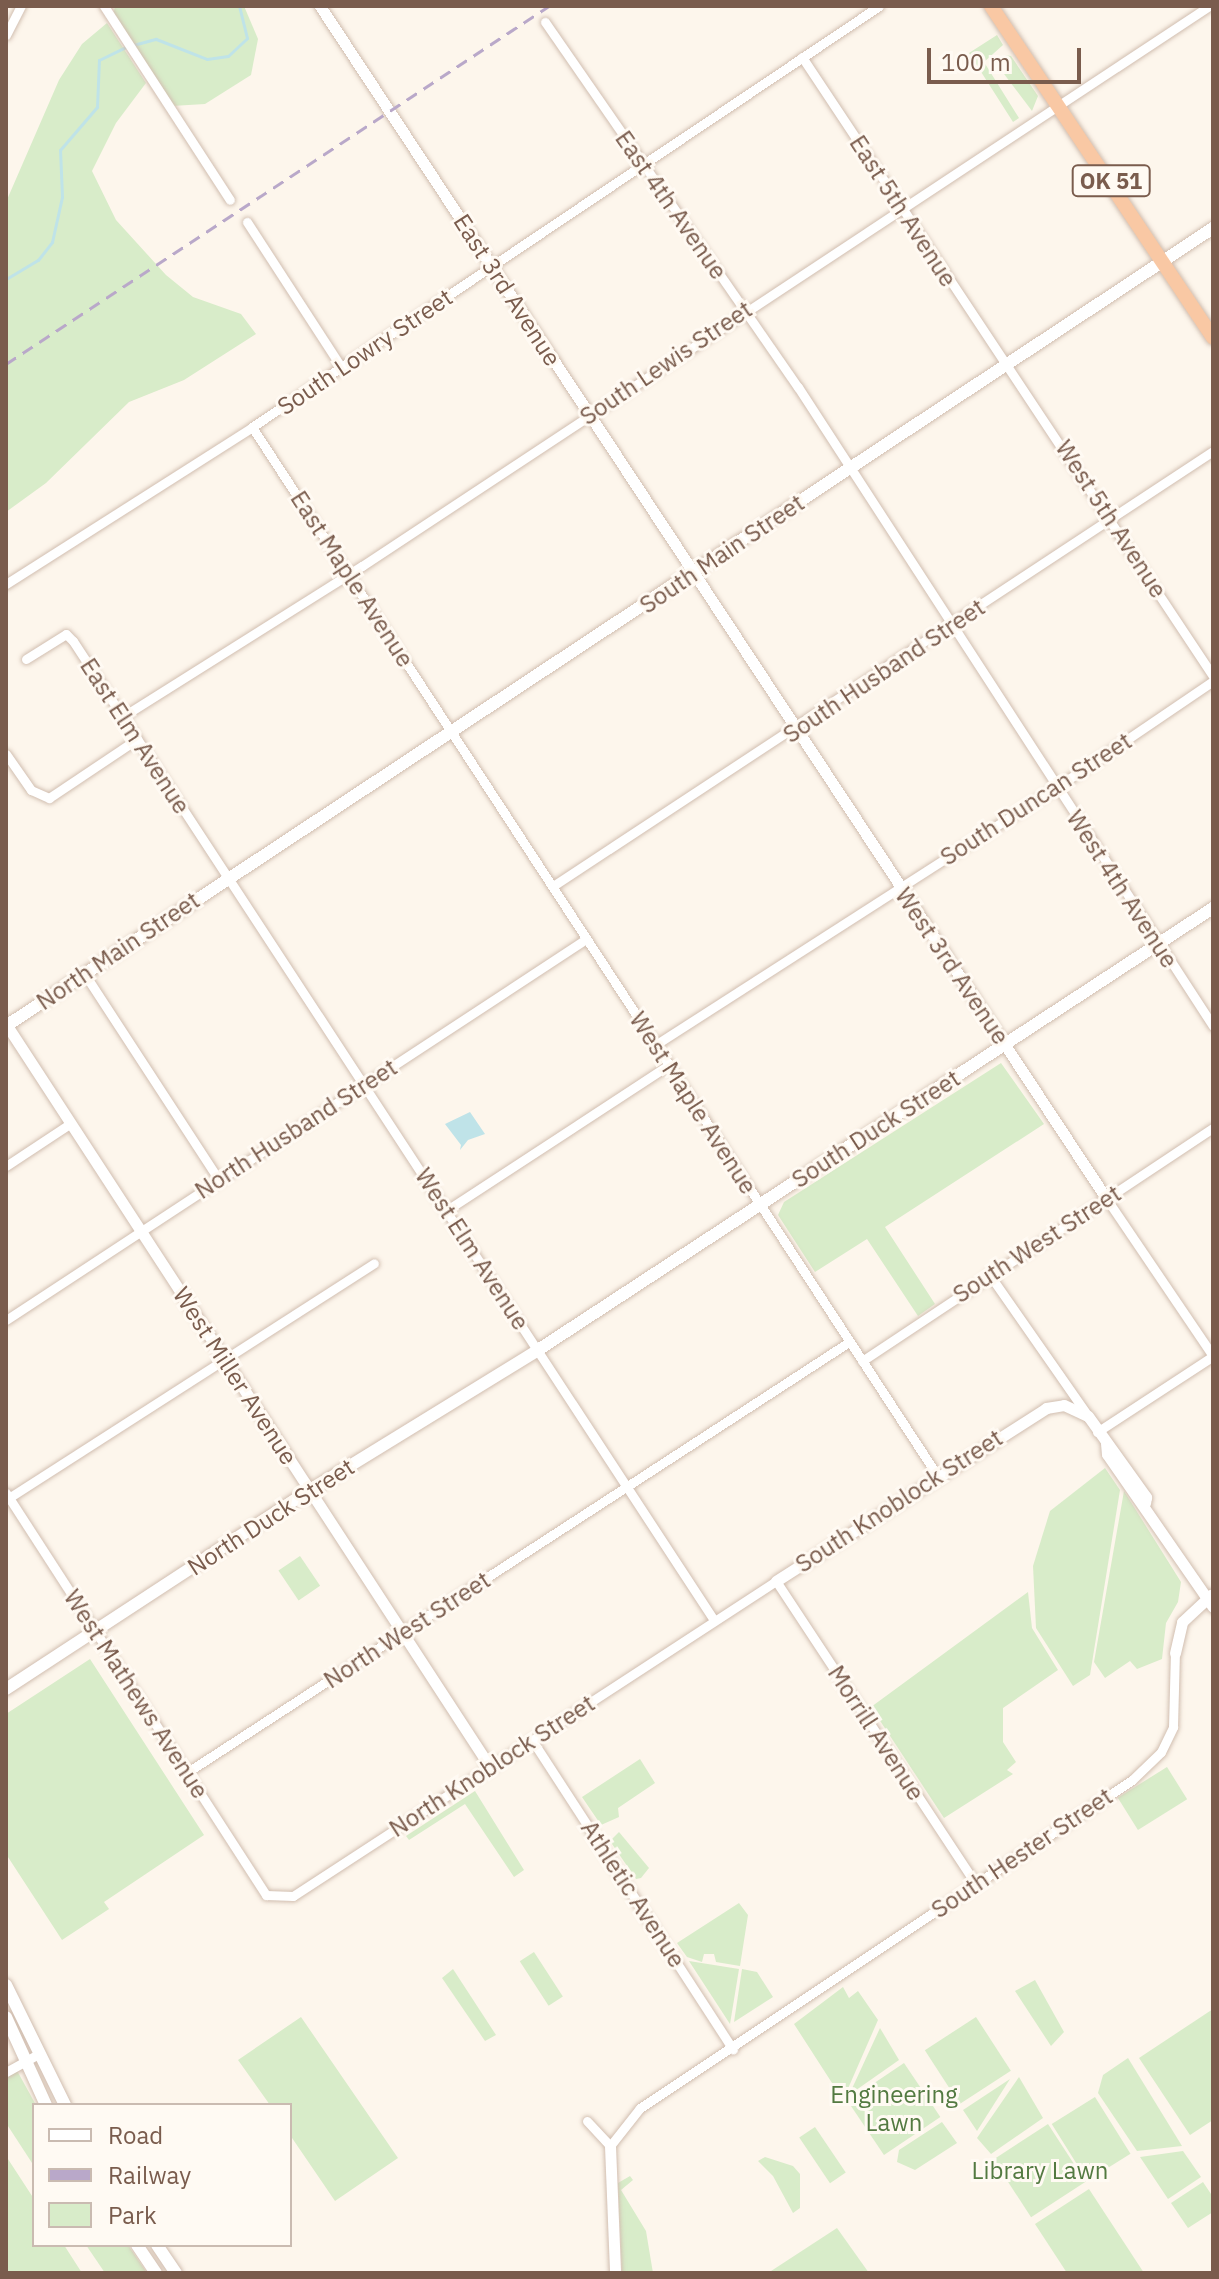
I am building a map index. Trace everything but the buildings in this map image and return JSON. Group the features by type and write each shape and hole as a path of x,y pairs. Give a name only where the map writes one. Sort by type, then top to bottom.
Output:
{"highway":[{"name":"OK 51","path":"991,6 1213,337"}],"main road":[{"name":"South Main Street","path":"230,877 1213,228"},
{"name":"North Main Street","path":"6,1026 230,877"},
{"name":"South Duck Street","path":"538,1350 1213,908"},
{"name":"North Duck Street","path":"6,1689 309,1491 538,1350"},
{"path":"6,1985 37,2055 64,2103"},
{"path":"6,2017 23,2062 45,2103"},
{"path":"138,2247 156,2273"},
{"path":"158,2247 176,2273"}],"street":[{"path":"6,35 21,6"},
{"path":"104,6 230,200"},
{"name":"East 3rd Avenue","path":"320,6 694,573"},
{"name":"South Lowry Street","path":"6,584 252,427 879,6"},
{"name":"South Lewis Street","path":"122,717 348,575 1209,6"},
{"name":"East 4th Avenue","path":"545,22 745,310 849,469"},
{"name":"East 5th Avenue","path":"802,57 1006,363"},
{"path":"247,222 341,367"},
{"name":"West 5th Avenue","path":"1006,363 1213,678"},
{"name":"East Maple Avenue","path":"252,427 452,731"},
{"name":"South Husband Street","path":"553,886 797,730 1213,451"},
{"name":"West 4th Avenue","path":"849,469 1161,942 1213,1026"},
{"name":"West 3rd Avenue","path":"694,573 1213,1356"},
{"name":"East Elm Avenue","path":"26,659 68,635 230,877"},
{"name":"South Duncan Street","path":"655,1045 1057,787 1213,678"},
{"name":"West Maple Avenue","path":"452,731 937,1475"},
{"path":"6,754 31,790 49,798 137,739"},
{"name":"West Elm Avenue","path":"230,877 714,1620"},
{"name":"North Husband Street","path":"6,1320 586,939"},
{"path":"84,973 219,1180"},
{"name":"West Miller Avenue","path":"6,1026 490,1767"},
{"path":"447,1210 669,1065"},
{"path":"6,1166 71,1123"},
{"name":"South West Street","path":"862,1361 1213,1128"},
{"path":"7,1497 374,1263"},
{"path":"989,1274 1106,1443 1107,1454 1211,1599"},
{"path":"628,1487 849,1342"},
{"path":"1097,1432 1213,1356"},
{"name":"South Knoblock Street","path":"714,1620 1046,1408 1064,1405 1088,1416"},
{"name":"North West Street","path":"186,1773 628,1487"},
{"name":"West Mathews Avenue","path":"7,1497 266,1895"},
{"name":"Morrill Avenue","path":"776,1581 976,1884"},
{"name":"South Hester Street","path":"610,2146 640,2108 733,2049 1132,1780 1161,1752 1173,1727 1175,1653 1182,1622 1211,1599"},
{"name":"North Knoblock Street","path":"266,1895 293,1896 714,1620"},
{"name":"Athletic Avenue","path":"532,1740 733,2049"},
{"path":"6,2072 37,2055"},
{"path":"587,2121 610,2146 615,2273"}],"green space":[{"path":"115,6 244,6 258,39 251,75 205,104 172,106 113,16"},
{"path":"107,23 146,83 116,123 92,171 116,220 166,275 193,297 241,314 256,334 184,380 129,402 46,483 6,512 6,202 59,80 82,44"},
{"path":"997,35 1003,45 984,62 1019,118 1013,122 969,53"},
{"path":"1005,55 1011,56 1038,96 1032,111 998,66"},
{"path":"1001,1063 1044,1124 885,1227 935,1304 918,1316 867,1239 815,1272 778,1215 784,1202"},
{"path":"1105,1468 1120,1490 1090,1675 1073,1686 1036,1628 1033,1566 1050,1511"},
{"path":"1124,1491 1181,1582 1178,1602 1166,1623 1162,1659 1137,1669 1130,1661 1105,1678 1094,1662"},
{"path":"300,1556 320,1586 299,1600 278,1571"},
{"path":"1028,1592 1032,1628 1058,1670 1003,1708 1003,1742 1016,1762 1007,1770 1013,1774 944,1818 871,1707"},
{"path":"90,1659 204,1835 104,1902 109,1909 62,1940 6,1854 6,1714"},
{"path":"640,1759 655,1783 618,1808 619,1817 601,1825 582,1797"},
{"path":"1167,1767 1187,1799 1138,1830 1118,1798"},
{"path":"475,1791 524,1870 514,1877 465,1804 409,1840 406,1836"},
{"path":"619,1832 649,1868 641,1878 636,1879 610,1841"},
{"path":"739,1903 748,1915 740,1966 716,1962 714,1954 704,1954 702,1962 687,1957 677,1943"},
{"path":"534,1952 563,1996 549,2006 520,1961"},
{"path":"689,1961 739,1969 730,2024"},
{"path":"453,1969 496,2035 485,2041 442,1978"},
{"path":"742,1969 757,1972 773,1997 734,2022"},
{"path":"1035,1980 1064,2032 1051,2046 1015,1991"},
{"path":"843,1987 849,1998 858,1991 878,2020 843,2100 794,2024"},
{"path":"1213,2009 1213,2120 1190,2135 1139,2058"},
{"path":"301,2017 398,2158 335,2201 292,2138 292,2103 269,2103 238,2060"},
{"name":"Engineering Lawn","path":"976,2017 1011,2071 960,2104 925,2050"},
{"path":"880,2028 899,2060 849,2095"},
{"path":"1128,2058 1182,2146 1137,2151 1098,2093 1103,2075"},
{"name":"Engineering Lawn","path":"904,2063 940,2117 884,2155 848,2101"},
{"path":"15,2067 35,2103 32,2103 32,2163 6,2123 6,2072"},
{"path":"1019,2077 1043,2118 991,2154 977,2138"},
{"path":"1010,2079 977,2131 963,2110"},
{"path":"1095,2097 1131,2154 1087,2181 1052,2124"},
{"path":"942,2122 957,2143 915,2170 897,2162 899,2150"},
{"name":"Library Lawn","path":"1048,2124 1086,2182 1031,2217 993,2159"},
{"path":"815,2127 846,2173 830,2183 799,2138"},
{"path":"1183,2151 1201,2177 1168,2199 1140,2157"},
{"path":"6,2156 32,2196 32,2247 65,2247 82,2273 6,2273"},
{"path":"765,2157 793,2166 800,2174 800,2208 793,2213 773,2176 758,2161"},
{"path":"630,2176 633,2180 621,2190 646,2231 653,2273 622,2273 618,2183"},
{"path":"1203,2182 1213,2197 1213,2212 1188,2228 1171,2203"},
{"path":"1089,2189 1144,2273 1067,2273 1035,2224"},
{"path":"837,2228 869,2273 768,2273"},
{"path":"87,2247 129,2247 147,2273 105,2273"}],"water":[{"path":"470,1112 485,1134 468,1140 460,1150 461,1145 445,1124"}],"waterway":[{"path":"133,45 156,39 207,59 228,56 247,38 239,6"},
{"path":"6,279 38,260 52,242 62,197 60,150 97,107 99,60 126,47"}],"railway":[{"path":"6,364 549,6"}]}
